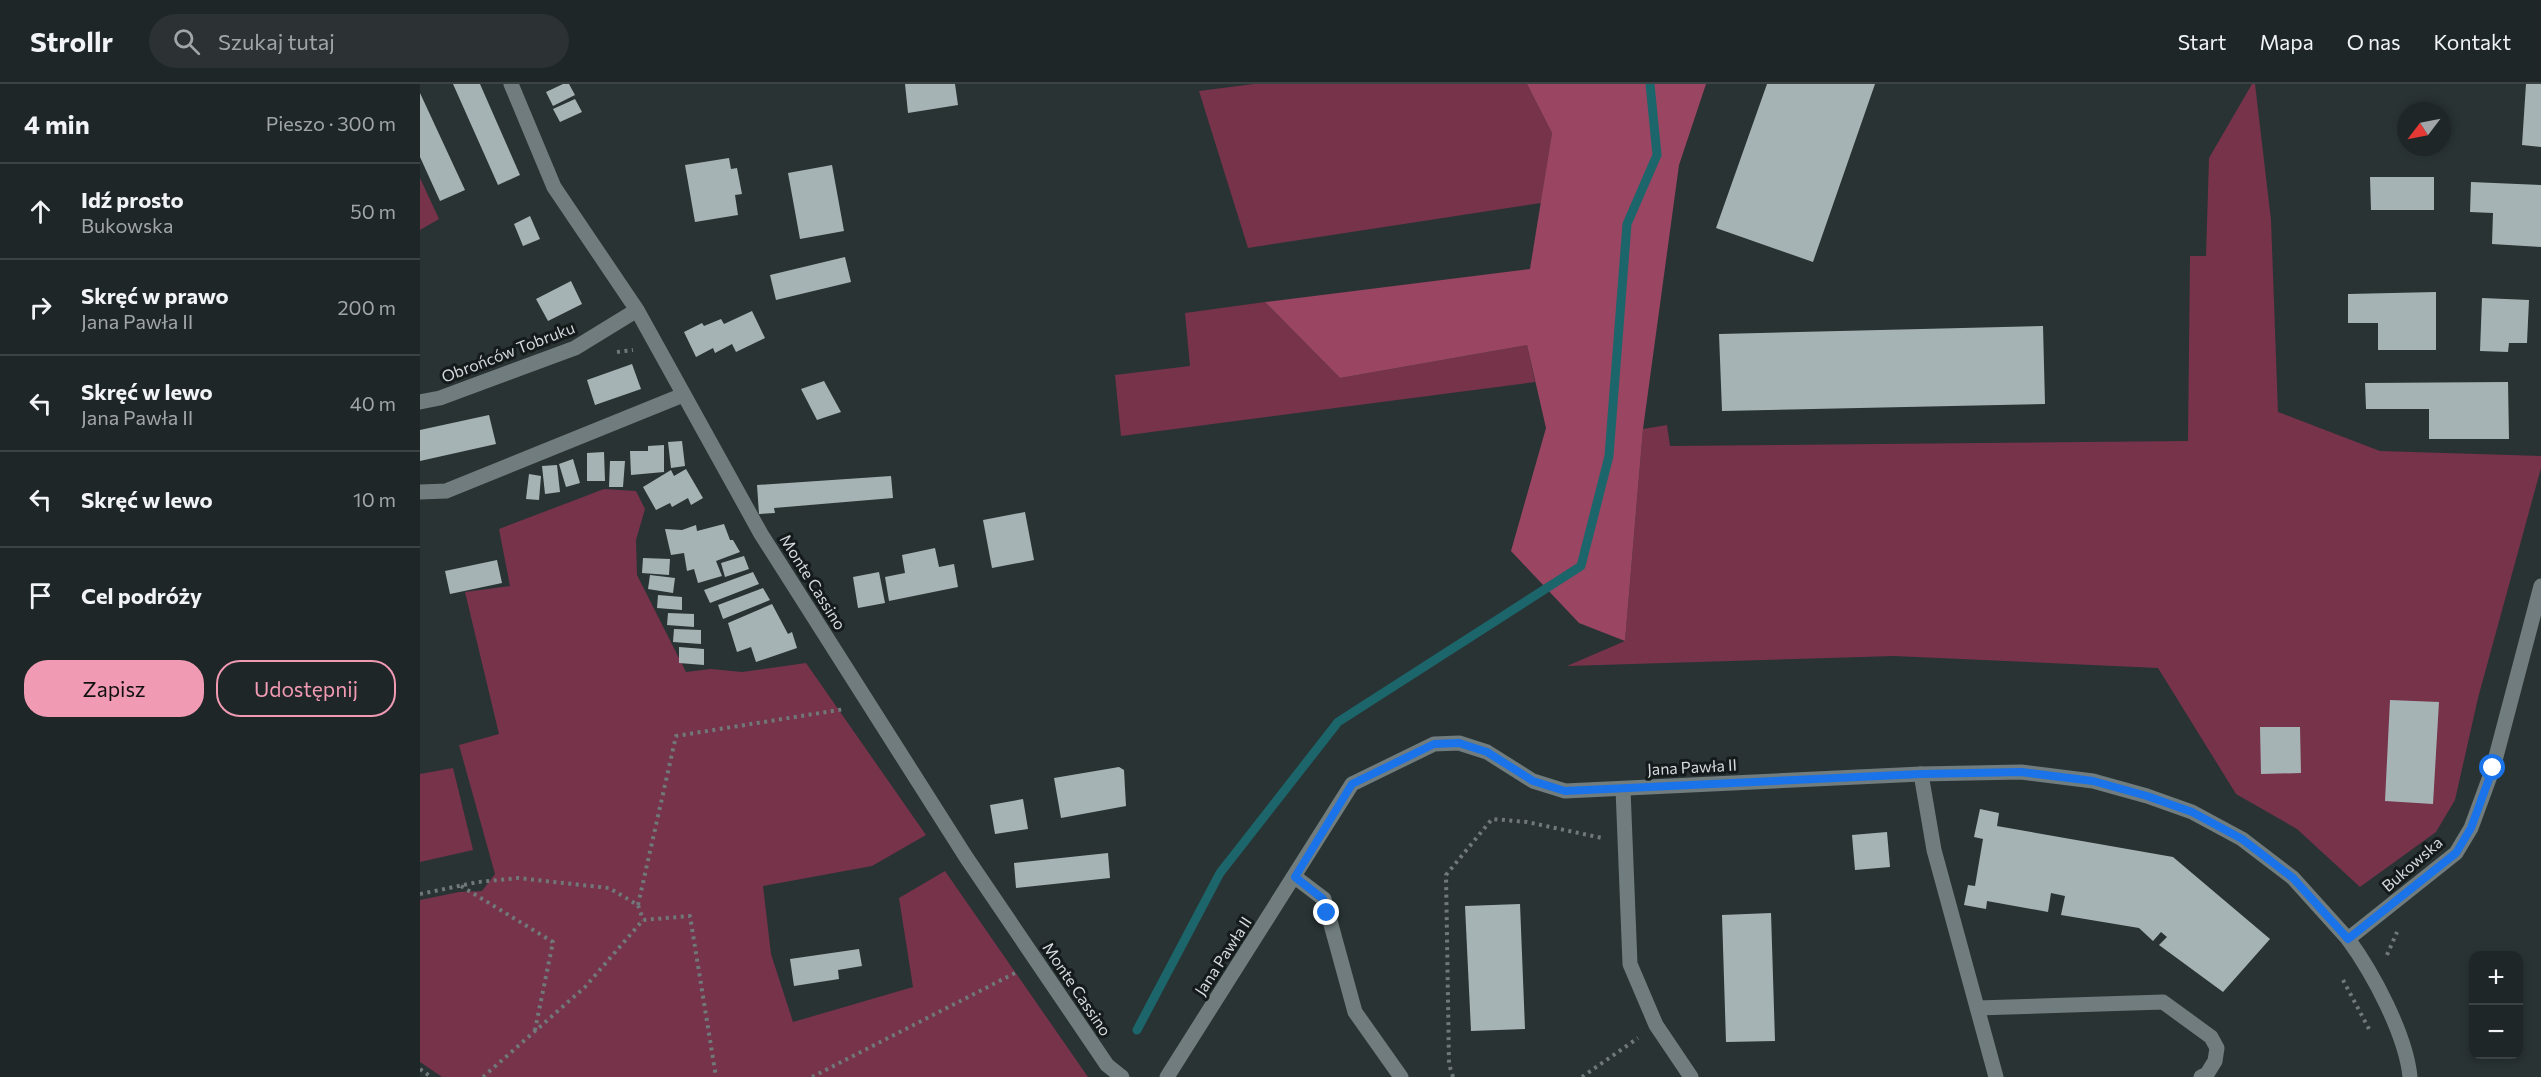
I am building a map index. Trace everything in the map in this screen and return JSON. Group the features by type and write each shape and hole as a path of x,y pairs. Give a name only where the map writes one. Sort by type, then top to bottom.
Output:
{"street":[{"name":"Monte Cassino","path":"511,84 554,187 638,310 761,534 966,857 1107,1065 1122,1077"},
{"name":"Obrońców Tobruku","path":"420,402 440,398 575,348 638,310"},
{"path":"420,492 446,491 683,395"},
{"name":"Bukowska","path":"2348,939 2456,853 2471,828 2493,768 2541,586"},
{"name":"Jana Pawła II","path":"1167,1077 1352,784 1434,744 1459,743 1487,752 1533,781 1565,791 1921,774 2021,772 2093,781 2147,796 2192,812 2242,839 2293,878 2348,939"},
{"path":"1921,774 1934,850 1996,1077"},
{"path":"1623,789 1630,964 1656,1025 1691,1077"},
{"path":"1295,877 1323,899 1354,1012 1401,1077"},
{"path":"2348,939 2382,996 2403,1048 2410,1077"},
{"path":"1977,1008 2163,1002 2211,1037 2217,1048 2215,1060 2206,1074 2200,1077"}],"path":[{"path":"643,920 638,905 676,736 851,708"},
{"path":"1454,1077 1449,1064 1446,875 1492,819 1527,822 1626,844"},
{"path":"420,894 460,885 518,878 609,888 638,905"},
{"path":"460,885 553,942 535,1031"},
{"path":"483,1077 585,987 643,920 690,916 716,1077"},
{"path":"812,1077 1020,970"},
{"path":"1582,1077 1656,1025"},
{"path":"420,1069 431,1077"}],"shaded area":[{"path":"1254,84 1527,84 1552,133 1541,203 1248,248 1199,91"},
{"path":"1527,84 1706,84 1679,165 1643,429 1625,641 1579,623 1511,551 1546,428 1527,345 1340,378 1265,302 1530,269 1552,133"},
{"path":"2252,84 2255,84 2271,220 2278,412 2380,451 2541,456 2541,468 2478,698 2455,800 2436,832 2360,887 2297,829 2236,794 2158,668 1894,656 1567,666 1625,641 1643,429 1667,425 1670,446 2188,441 2190,256 2206,256 2209,158"},
{"path":"420,178 439,219 420,230"},
{"path":"1265,302 1340,378 1527,345 1535,382 1121,436 1115,375 1190,366 1185,313"},
{"path":"604,489 636,491 645,509 636,540 637,575 686,672 711,669 742,672 806,663 926,835 872,866 763,886 771,954 793,1022 913,987 899,898 945,871 1088,1077 442,1077 420,1062 420,900 459,892 482,891 495,874 459,745 499,734 465,592 510,586 499,529"},
{"path":"453,768 473,850 420,862 420,774"}],"building":[{"path":"453,84 480,84 520,175 498,185"},
{"path":"563,84 569,84 575,95 553,106 546,92"},
{"path":"905,84 955,84 958,105 908,113"},
{"path":"1767,84 1875,84 1813,262 1716,228"},
{"path":"2526,84 2541,84 2541,147 2522,145"},
{"path":"420,93 465,190 440,201 420,157"},
{"path":"575,99 582,112 560,122 553,109"},
{"path":"729,158 731,169 737,168 742,194 735,195 738,215 695,222 685,165"},
{"path":"832,165 844,231 800,239 788,173"},
{"path":"2370,177 2434,177 2434,210 2371,210"},
{"path":"2471,182 2541,185 2541,247 2492,244 2493,213 2470,212"},
{"path":"530,216 540,239 523,246 514,224"},
{"path":"845,257 851,282 776,300 770,275"},
{"path":"571,281 582,304 548,321 536,299"},
{"path":"2436,292 2436,350 2378,350 2378,323 2348,323 2348,294"},
{"path":"2482,298 2529,300 2527,343 2509,343 2508,352 2480,351"},
{"path":"752,311 765,338 736,352 732,344 715,353 713,348 696,357 684,332 702,323 704,326 721,319 724,324"},
{"path":"2043,326 2045,404 1722,411 1719,334"},
{"path":"632,364 641,389 595,405 587,380"},
{"path":"824,381 841,412 817,420 801,389"},
{"path":"2508,382 2509,439 2429,439 2429,409 2366,409 2365,383"},
{"path":"489,415 496,444 420,461 420,430"},
{"path":"682,441 685,466 671,468 668,442"},
{"path":"664,445 664,472 631,475 630,451 648,451 648,446"},
{"path":"604,452 605,481 587,481 587,453"},
{"path":"573,459 580,483 566,487 559,464"},
{"path":"610,461 625,461 623,487 609,487"},
{"path":"557,465 560,492 545,494 542,466"},
{"path":"686,469 703,498 691,505 688,498 672,507 670,503 656,510 643,487 671,470 674,476"},
{"path":"529,474 541,476 539,500 526,499"},
{"path":"891,476 893,498 774,508 775,513 759,514 757,485"},
{"path":"1025,512 1034,560 992,568 983,520"},
{"path":"724,524 730,540 733,540 740,552 716,561 722,576 698,583 694,569 687,571 684,553 671,555 665,529 682,530 696,525 697,531"},
{"path":"935,548 939,567 954,564 958,587 889,601 885,577 905,573 902,555"},
{"path":"744,556 749,569 725,577 721,563"},
{"path":"643,558 670,559 669,575 642,573"},
{"path":"497,560 502,583 450,594 445,571"},
{"path":"753,572 759,584 710,603 704,590"},
{"path":"879,572 885,603 858,608 853,577"},
{"path":"650,575 675,578 673,593 648,589"},
{"path":"763,588 770,600 723,619 718,605"},
{"path":"658,595 682,597 682,610 657,608"},
{"path":"772,604 788,634 792,632 797,648 756,662 751,647 737,652 728,623"},
{"path":"668,613 694,614 694,627 667,625"},
{"path":"674,629 701,630 701,644 673,642"},
{"path":"679,647 704,649 704,665 679,663"},
{"path":"2390,700 2439,702 2433,804 2385,801"},
{"path":"2260,727 2300,727 2301,773 2261,774"},
{"path":"1119,767 1124,770 1126,806 1061,818 1054,778"},
{"path":"1023,799 1028,829 995,834 990,805"},
{"path":"1980,809 1999,813 1997,826 2173,857 2270,939 2223,992 2159,945 2167,937 2161,932 2153,941 2139,928 2061,915 2065,896 2051,893 2048,912 1987,901 1986,909 1964,905 1968,885 1975,886 1983,839 1974,837"},
{"path":"1887,832 1890,867 1855,870 1852,835"},
{"path":"1108,853 1110,878 1016,888 1014,863"},
{"path":"1520,904 1525,1029 1471,1031 1465,906"},
{"path":"1771,913 1775,1041 1726,1042 1722,915"},
{"path":"859,949 862,966 838,970 839,979 794,986 790,959"}],"waterway":[{"path":"1137,1030 1220,873 1338,722 1581,566 1609,456 1627,224 1657,155 1650,84"}],"route":[{"path":"1327,913 1323,899 1295,877 1352,784 1434,744 1459,743 1487,752 1533,781 1565,791 1921,774 2021,772 2093,781 2147,796 2192,812 2242,839 2293,878 2348,939 2456,853 2471,828 2493,768"}]}
